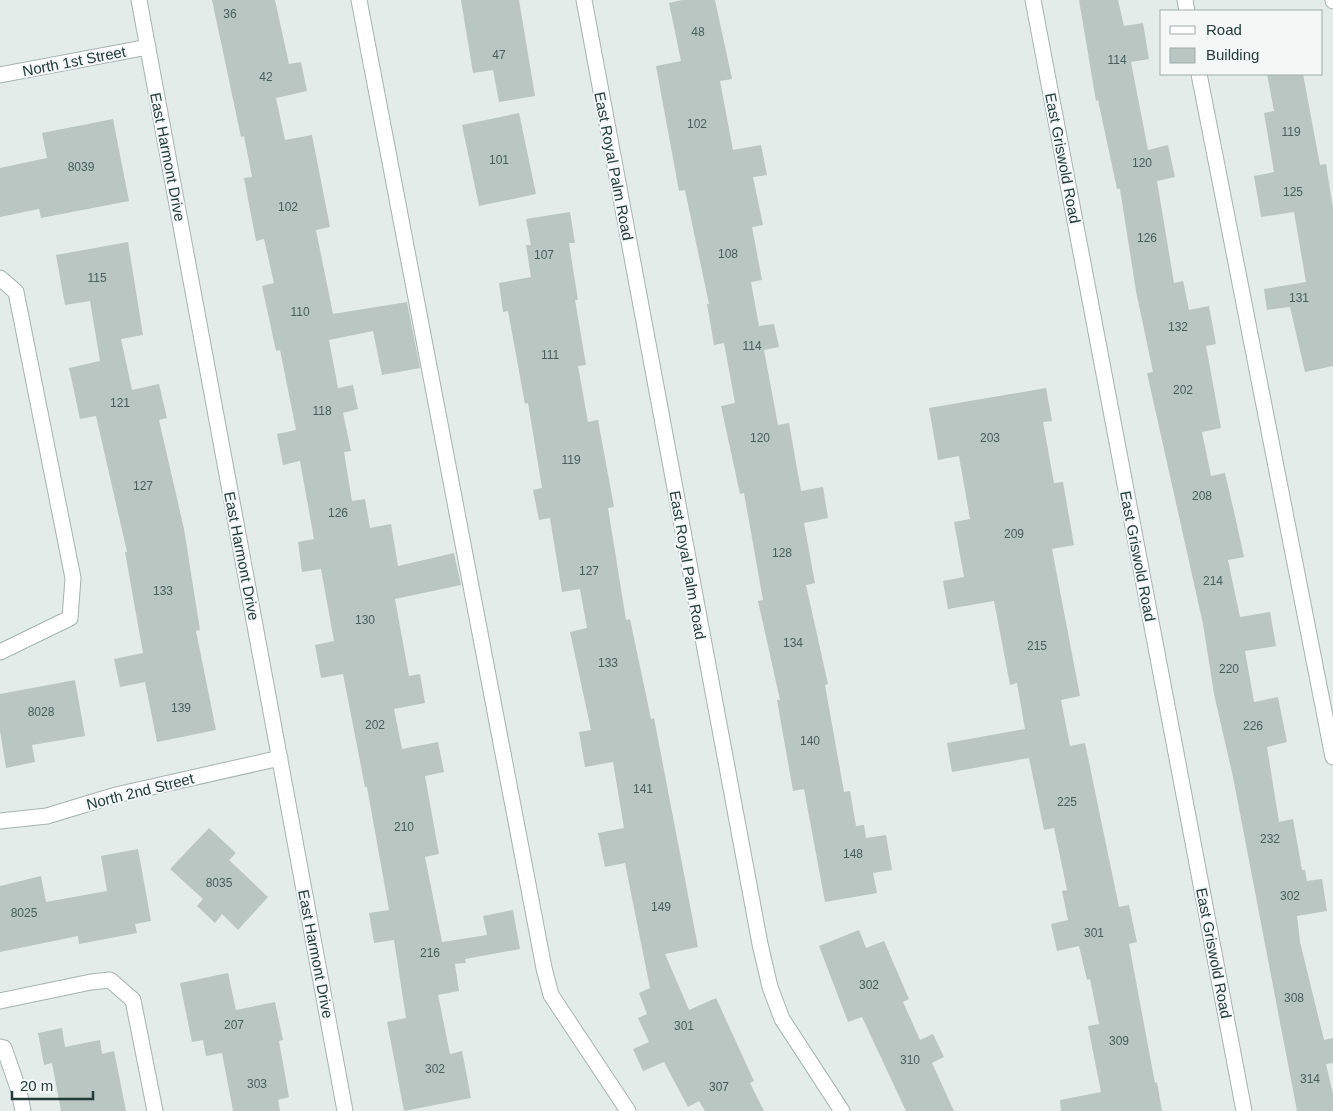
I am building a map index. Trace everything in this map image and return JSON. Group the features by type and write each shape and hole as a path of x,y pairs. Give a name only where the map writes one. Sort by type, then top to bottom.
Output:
{"street":[{"name":"East Harmont Drive","path":"139,0 345,1111"},
{"path":"359,0 544,968 551,995 628,1111"},
{"name":"East Royal Palm Road","path":"584,0 760,944 770,987 782,1019 842,1111"},
{"name":"East Griswold Road","path":"1033,0 1244,1111"},
{"name":"North 1st Street","path":"0,75 148,47"},
{"path":"1199,75 1333,757"},
{"path":"0,278 16,292 73,578 70,618 0,652"},
{"name":"North 2nd Street","path":"0,821 47,816 116,795 280,758"},
{"path":"0,1001 90,982 110,980 133,1000 155,1111"},
{"path":"0,1046 4,1048 19,1091 22,1111"}],"building":[{"path":"212,0 275,0 289,64 301,62 307,91 276,98 285,140 312,135 330,227 316,230 333,314 407,302 420,368 382,375 373,331 329,340 338,388 353,385 358,409 343,413 351,451 344,452 352,501 365,499 370,528 391,524 398,566 454,553 461,585 395,599 409,676 420,674 425,703 394,709 402,749 438,742 444,772 425,776 439,854 425,857 442,942 487,935 483,916 513,910 520,949 465,959 466,963 455,964 459,991 438,995 450,1054 462,1051 471,1098 404,1111 387,1022 406,1018 394,940 374,943 369,913 389,910 367,787 365,787 343,674 321,678 315,645 334,641 321,569 302,572 298,542 314,539 300,461 283,465 277,434 296,430 280,350 276,351 262,286 274,283 264,239 256,241 244,178 252,177 244,136 241,137"},
{"path":"461,0 519,0 535,96 499,102 493,70 473,73"},
{"path":"682,0 715,0 732,79 720,81 733,150 761,145 767,175 753,177 763,225 752,227 762,280 751,282 759,326 774,324 779,347 764,350 778,425 789,423 801,491 823,487 828,518 804,523 815,583 806,585 828,684 825,685 844,792 850,791 856,826 864,825 866,838 886,835 892,870 873,873 877,893 825,902 804,789 793,791 777,700 780,700 758,601 763,600 744,493 740,494 721,406 735,403 724,343 714,345 707,304 709,304 685,190 679,191 656,66 681,61 669,3"},
{"path":"1079,0 1118,0 1124,26 1143,23 1149,59 1131,62 1148,150 1168,145 1175,177 1157,181 1174,283 1183,281 1189,310 1209,306 1216,344 1206,346 1221,428 1202,432 1211,476 1225,473 1244,557 1228,560 1240,617 1270,612 1276,646 1245,651 1254,702 1278,697 1287,742 1267,747 1279,822 1293,819 1302,870 1305,870 1307,881 1322,879 1327,911 1297,916 1300,942 1324,1040 1333,1038 1333,1063 1326,1064 1333,1094 1333,1111 1297,1111 1233,777 1214,694 1203,624 1147,373 1153,372 1136,291 1120,189 1117,189 1098,100 1096,101"},
{"path":"1267,75 1303,75 1320,165 1326,164 1333,208 1333,366 1305,372 1290,307 1267,310 1264,289 1306,282 1294,212 1261,217 1254,176 1274,172 1264,113 1274,111"},
{"path":"519,113 536,194 479,206 462,125"},
{"path":"113,119 129,201 41,218 39,209 0,217 0,168 47,158 42,133"},
{"path":"570,212 575,243 569,243 578,300 575,300 586,365 578,366 588,422 598,420 614,507 608,508 626,620 630,619 651,719 654,718 698,947 665,954 689,1010 716,998 754,1081 750,1083 764,1111 705,1111 699,1101 688,1107 664,1062 643,1071 633,1049 649,1042 638,1018 647,1014 639,993 650,988 625,863 605,867 598,833 624,828 613,762 585,767 579,732 591,730 570,632 587,628 580,589 562,592 550,518 539,520 533,490 542,488 528,403 525,404 508,311 503,312 499,283 531,277 526,245 531,245 526,219"},
{"path":"128,242 143,335 121,339 132,390 159,384 167,418 159,420 184,529 200,630 196,631 216,730 157,742 145,682 120,687 114,659 143,653 125,552 127,552 96,416 80,419 69,368 100,361 90,301 65,305 56,255"},
{"path":"1046,388 1052,421 1043,422 1054,483 1063,482 1074,545 1052,549 1080,696 1061,700 1070,746 1085,743 1119,907 1129,905 1137,942 1129,944 1162,1111 1061,1111 1060,1100 1101,1092 1088,1026 1099,1024 1090,979 1087,980 1079,946 1057,951 1051,924 1068,920 1062,891 1067,890 1054,828 1044,830 1029,758 952,772 947,743 1025,729 1017,683 1010,685 994,601 948,609 943,581 964,577 954,522 970,519 959,456 938,460 929,408"},
{"path":"75,680 85,736 32,745 35,762 6,768 0,731 0,694"},
{"path":"209,828 236,853 229,860 268,897 238,930 222,914 215,923 197,906 203,899 170,869"},
{"path":"138,849 151,921 135,924 137,933 79,944 78,936 0,952 0,886 41,876 46,902 107,891 101,856"},
{"path":"859,930 866,948 884,941 909,999 903,1002 920,1040 933,1034 944,1057 932,1063 954,1111 906,1111 862,1017 848,1022 819,946"},
{"path":"228,973 236,1010 275,1002 283,1040 279,1041 289,1097 278,1100 280,1111 233,1111 222,1053 206,1056 203,1040 192,1042 180,983"},
{"path":"62,1028 65,1047 100,1040 102,1054 114,1051 126,1111 61,1111 52,1063 44,1065 38,1033"}]}
